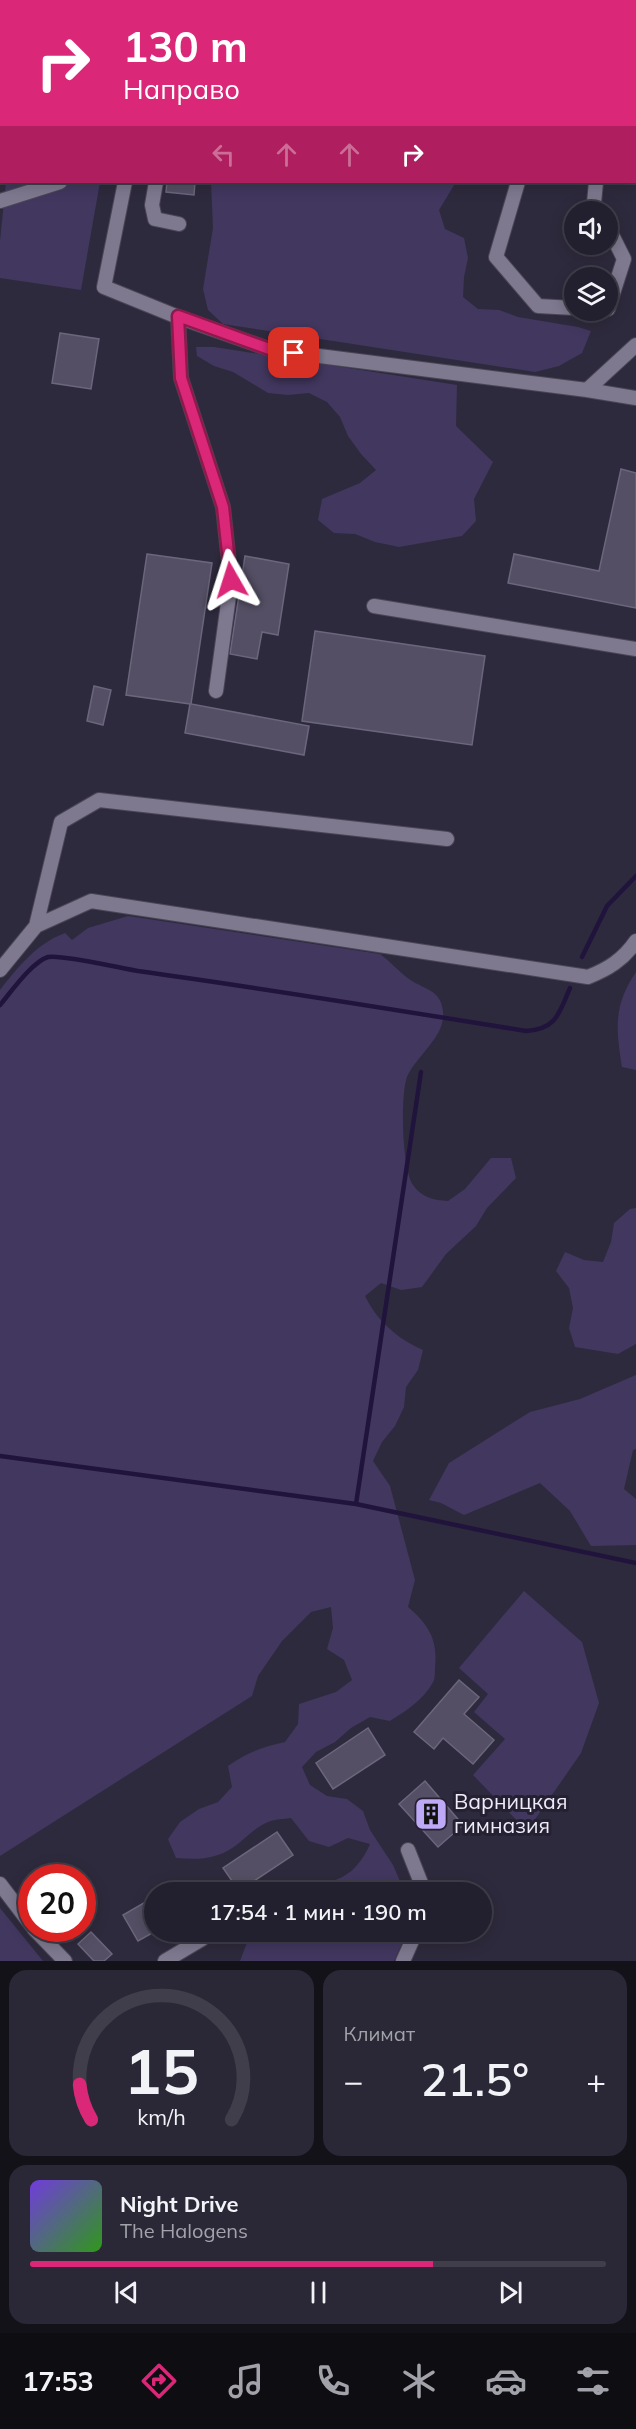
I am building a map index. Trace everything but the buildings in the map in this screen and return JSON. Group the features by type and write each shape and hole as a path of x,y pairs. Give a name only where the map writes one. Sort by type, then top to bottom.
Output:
{"street":[{"path":"0,201 57,183"},
{"path":"125,183 104,287 272,350 636,398"},
{"path":"156,183 152,205 155,219 179,224"},
{"path":"518,183 496,257 538,306 564,307"},
{"path":"594,201 596,183"},
{"path":"618,247 624,259 618,278"},
{"path":"178,316 181,378 223,507 231,580 216,691"},
{"path":"587,390 636,345"},
{"path":"374,606 636,649"},
{"path":"0,970 36,926 61,822 99,800 447,840"},
{"path":"36,926 91,901 588,977 607,969 625,957 636,941"},
{"path":"408,1850 421,1882"},
{"path":"0,1884 18,1907"},
{"path":"47,1942 65,1961"},
{"path":"165,1961 197,1942"},
{"path":"403,1961 412,1942"}],"shaded area":[{"path":"6,183 100,183 81,290 0,278 0,241"},
{"path":"211,183 455,183 439,210 445,229 464,238 468,258 463,297 478,309 499,310 518,317 591,331 582,353 559,366 535,372 223,324 208,310 203,289 213,228"},
{"path":"196,347 214,347 457,385 456,426 493,462 474,499 476,521 462,536 399,547 375,542 355,534 334,533 318,520 322,499 360,483 376,470 348,436 340,417 327,402 309,393 288,395 268,393 233,372 214,366 197,356"},
{"path":"128,916 380,954 408,978 434,993 442,1006 443,1016 437,1035 412,1068 405,1086 404,1149 409,1177 413,1185 429,1198 448,1201 465,1189 491,1158 511,1158 516,1178 487,1208 476,1226 446,1254 422,1287 401,1290 381,1283 365,1296 389,1328 423,1350 418,1370 406,1387 404,1407 373,1461 390,1486 415,1580 408,1607 426,1626 433,1640 436,1657 435,1677 426,1693 403,1713 390,1721 370,1717 351,1728 335,1742 316,1752 302,1767 310,1785 327,1796 347,1799 363,1811 370,1830 393,1865 400,1882 330,1882 357,1866 370,1844 348,1838 329,1847 309,1841 291,1818 261,1825 232,1848 208,1858 176,1858 168,1839 180,1822 199,1809 218,1802 232,1787 228,1766 255,1751 285,1742 298,1724 299,1704 336,1692 352,1680 344,1660 327,1649 333,1628 331,1607 311,1612 282,1641 258,1676 252,1696 0,1856 0,990 29,957 45,943 65,933 72,940 88,928"},
{"path":"636,972 636,1070 622,1067 618,1041 618,1018 623,996"},
{"path":"636,1208 636,1344 618,1354 575,1347 569,1328 573,1308 569,1288 556,1271 565,1252 584,1260 603,1262 611,1242 614,1223 630,1209"},
{"path":"636,1375 636,1449 633,1450 624,1489 636,1499 636,1545 591,1546 570,1511 540,1483 464,1515 441,1503 429,1500 449,1463 530,1412 580,1399"},
{"path":"524,1591 582,1642 599,1703 581,1753 527,1831 473,1775 505,1739 474,1712 488,1694 459,1668"},
{"path":"0,1908 18,1930 18,1942 28,1942 43,1961 0,1961"},
{"path":"247,1942 403,1942 394,1961 240,1961"}],"waterway":[{"path":"582,957 607,906 636,876"},
{"path":"0,1005 22,978 35,965 48,957 77,959 138,971 526,1031 536,1030 551,1023 556,1018 570,988"},
{"path":"356,1504 421,1072"},
{"path":"0,1456 356,1504 636,1563"}],"place":[{"name":"Варницкая гимназия","path":"431,1814"}],"route":[{"path":"231,580 223,507 181,378 178,316 272,350 294,353"}]}
